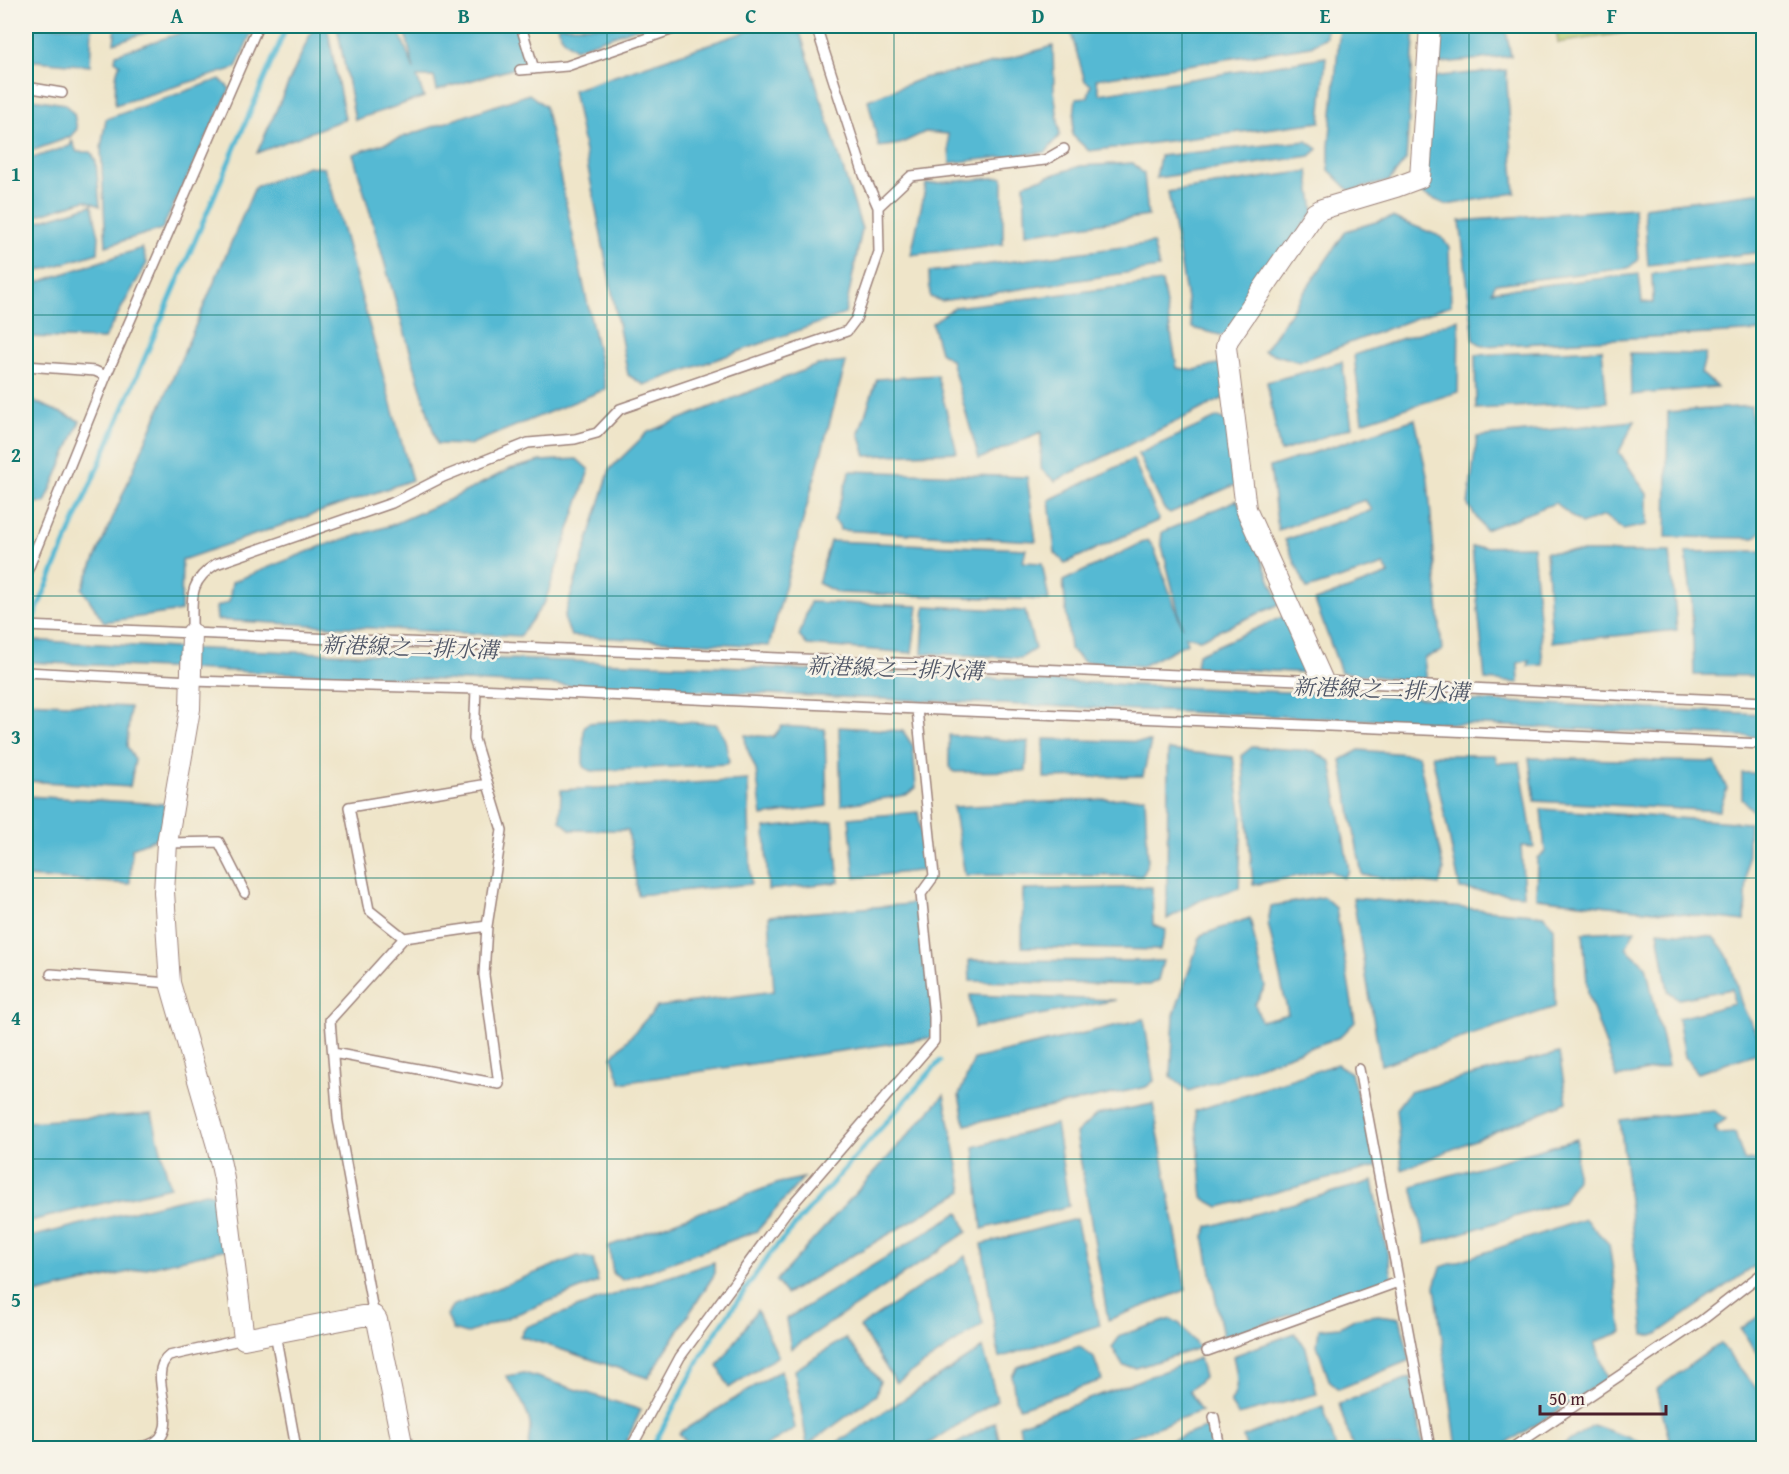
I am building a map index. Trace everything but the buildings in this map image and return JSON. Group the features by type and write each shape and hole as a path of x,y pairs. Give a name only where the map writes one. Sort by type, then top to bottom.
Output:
{"street":[{"path":"1323,681 1246,510 1226,347 1228,340 1315,213 1322,208 1420,178 1430,26"},
{"path":"192,633 190,709 167,843 164,892 170,983 222,1168 244,1339 362,1316 374,1316 377,1320 403,1449"}],"lane":[{"path":"26,574 106,376 258,26"},
{"path":"521,26 534,69"},
{"path":"520,70 567,66 681,26"},
{"path":"192,633 193,590 201,574 216,564 392,503 442,477 528,443 575,439 597,434 620,409 847,331 856,319 879,252 878,207 864,175 816,26"},
{"path":"26,87 62,93"},
{"path":"878,207 910,176 1045,160 1064,149"},
{"path":"26,366 95,371 106,376"},
{"path":"26,626 1764,702"},
{"path":"26,672 191,681 476,689 1764,744"},
{"path":"333,1053 499,1084 484,975 487,926 502,830 474,739 476,689"},
{"path":"631,1449 680,1357 779,1222 934,1041 934,1017 921,894 934,876 917,709"},
{"path":"404,938 369,910 349,807 488,784"},
{"path":"167,843 219,842 245,893"},
{"path":"374,1316 338,1120 330,1020 404,938 487,926"},
{"path":"51,974 170,983"},
{"path":"1359,1069 1430,1449"},
{"path":"1512,1449 1701,1321 1764,1272"},
{"path":"1207,1351 1398,1282"},
{"path":"275,1333 296,1449"},
{"path":"130,1449 150,1445 158,1439 163,1429 167,1417 159,1372 163,1360 169,1356 244,1339"},
{"path":"1214,1417 1220,1449"}],"green space":[{"path":"1556,26 1667,26 1558,43"}],"water":[{"path":"26,26 92,26 90,66 26,60"},
{"path":"116,26 165,26 114,43"},
{"path":"201,26 254,26 236,68 115,105 116,78 120,64 115,60 116,54"},
{"path":"314,26 327,26 345,119 257,153"},
{"path":"337,26 397,26 414,70 404,26 519,26 528,54 519,67 437,90 434,77 417,77 424,97 355,120"},
{"path":"558,26 642,26 575,49 562,38"},
{"path":"763,26 798,26 862,229 845,314 644,385 628,375 573,90"},
{"path":"1069,26 1326,26 1326,37 1311,46 1096,79 1100,94 1326,57 1320,122 1089,151 1072,135 1076,98 1088,97 1091,85 1085,81"},
{"path":"1340,26 1415,26 1406,160 1389,181 1350,191 1329,170"},
{"path":"1434,26 1505,26 1511,56 1433,64"},
{"path":"1053,46 1054,90 1060,135 1046,152 950,163 948,134 925,132 900,144 879,147 868,100 923,78 982,66"},
{"path":"1506,70 1515,193 1447,205 1422,194 1419,180 1428,80 1440,76"},
{"path":"220,79 230,89 162,229 106,246 101,148 106,119"},
{"path":"529,94 545,106 606,389 469,445 437,444 353,154"},
{"path":"26,98 65,104 74,114 77,129 70,137 26,153"},
{"path":"72,141 77,152 91,152 96,162 100,206 85,200 26,219 26,160 70,146"},
{"path":"1307,141 1318,149 1310,156 1156,178 1160,156"},
{"path":"1133,163 1144,174 1148,216 1026,234 1024,184 1080,166"},
{"path":"308,166 324,168 330,183 412,480 182,560 181,611 104,622 82,589 255,187"},
{"path":"1308,171 1314,211 1224,336 1192,328 1168,192"},
{"path":"1003,177 1003,244 911,255 926,184"},
{"path":"1763,192 1763,252 1648,265 1644,207"},
{"path":"92,205 99,236 98,253 26,275 26,225"},
{"path":"1634,208 1638,260 1628,268 1495,284 1492,291 1639,274 1642,302 1653,303 1652,274 1763,262 1763,331 1483,346 1474,340 1460,221"},
{"path":"1392,217 1442,237 1449,248 1451,305 1299,362 1264,351 1346,231"},
{"path":"1153,243 1159,268 941,301 930,297 929,272"},
{"path":"142,248 147,263 104,339 26,337 26,286"},
{"path":"1162,282 1177,368 1195,370 1225,362 1232,394 1055,481 1041,469 1041,432 979,459 951,360 940,352 932,323 955,307"},
{"path":"1459,319 1458,392 1362,422 1354,355"},
{"path":"1602,349 1607,402 1476,409 1475,355"},
{"path":"1630,353 1706,354 1701,373 1717,387 1631,395"},
{"path":"846,362 769,646 571,636 564,618 610,469 648,432 817,365"},
{"path":"1342,362 1352,427 1280,452 1267,382"},
{"path":"937,375 957,452 866,456 859,433 877,379"},
{"path":"26,398 80,421 45,503 26,502"},
{"path":"1751,406 1763,530 1754,538 1666,537 1668,412"},
{"path":"1218,417 1235,423 1239,483 1170,513 1164,509 1138,454"},
{"path":"1415,419 1428,480 1442,651 1424,658 1427,683 1341,672 1315,601 1389,574 1384,565 1307,589 1285,540 1372,510 1365,500 1278,530 1270,467"},
{"path":"1635,421 1619,452 1647,494 1647,525 1623,530 1604,516 1581,524 1555,503 1485,530 1468,505 1477,437"},
{"path":"577,459 589,470 545,602 520,636 217,620 216,607 229,602 232,582 322,546 392,525 510,469 541,461"},
{"path":"1133,459 1159,520 1065,563 1055,553 1049,500"},
{"path":"850,471 1027,477 1036,541 840,530 834,520"},
{"path":"1237,500 1280,604 1200,639 1185,636 1187,643 1142,666 1084,662 1070,649 1063,581 1148,540 1154,548 1182,627 1161,542 1162,532"},
{"path":"830,541 1026,549 1023,562 1042,563 1049,600 838,593 818,583"},
{"path":"1533,546 1543,665 1528,666 1530,660 1518,663 1519,683 1485,680 1472,547"},
{"path":"1763,551 1763,676 1694,675 1692,603 1686,552"},
{"path":"1546,552 1670,552 1677,630 1552,642"},
{"path":"810,602 918,606 912,653 807,645 799,636"},
{"path":"925,606 1025,611 1035,649 1021,658 922,653"},
{"path":"1291,613 1311,673 1196,667 1198,654"},
{"path":"26,640 174,648 743,667 1763,714 1763,737 26,662"},
{"path":"26,702 130,707 127,746 135,760 130,787 26,781"},
{"path":"638,719 716,724 724,738 729,762 727,764 591,771 585,768 583,763 584,727 588,723"},
{"path":"782,726 825,729 827,806 762,816 756,770 746,746 745,735 773,737"},
{"path":"839,727 903,731 913,746 916,788 906,795 841,805"},
{"path":"949,735 1028,742 1026,771 954,772 949,766"},
{"path":"1044,739 1151,742 1143,776 1044,778"},
{"path":"1252,747 1314,751 1331,762 1349,871 1344,878 1328,870 1253,885 1242,755"},
{"path":"1168,750 1233,757 1242,819 1239,888 1201,900 1167,919"},
{"path":"1359,750 1418,755 1444,870 1439,885 1362,875 1341,760"},
{"path":"1432,755 1495,755 1497,763 1520,762 1534,847 1521,846 1524,895 1460,889"},
{"path":"1529,758 1715,762 1727,789 1719,811 1535,801"},
{"path":"1742,773 1763,773 1763,832 1758,827 1756,814 1742,799"},
{"path":"748,780 751,884 638,895 628,830 571,830 560,821 561,790"},
{"path":"26,796 164,804 165,835 132,848 130,884 26,877"},
{"path":"1145,797 1148,861 1142,876 965,875 953,807"},
{"path":"1541,809 1749,823 1745,921 1536,898 1537,858 1545,852"},
{"path":"918,812 927,870 855,878 849,818"},
{"path":"833,821 839,882 768,890 765,828"},
{"path":"1152,887 1153,925 1166,930 1160,950 1022,947 1023,890"},
{"path":"1324,897 1336,908 1355,1022 1340,1037 1189,1091 1171,1077 1174,1015 1201,935 1250,918 1265,987 1255,1004 1261,1021 1288,1014 1268,923 1271,906"},
{"path":"1353,898 1544,915 1554,928 1555,1007 1381,1065"},
{"path":"921,903 936,1037 621,1083 612,1057 657,1007 774,991 769,916"},
{"path":"1635,930 1626,948 1646,966 1668,1066 1617,1078 1588,994 1583,933"},
{"path":"1658,931 1713,937 1720,945 1729,960 1741,1002 1763,1045 1763,1051 1698,1073 1685,1057 1678,1018 1734,1004 1732,989 1679,999 1668,991"},
{"path":"969,960 1163,961 1158,980 1149,985 970,981"},
{"path":"970,995 1116,1000 974,1028"},
{"path":"1144,1019 1154,1081 1146,1087 965,1125 959,1095 974,1059"},
{"path":"1559,1053 1567,1102 1402,1170 1396,1109 1409,1092"},
{"path":"1337,1064 1351,1073 1378,1166 1219,1207 1203,1198 1195,1111"},
{"path":"944,1095 963,1191 786,1294 776,1281"},
{"path":"1153,1104 1186,1290 1108,1320 1076,1134 1096,1115"},
{"path":"1714,1111 1726,1119 1715,1127 1717,1134 1735,1133 1744,1161 1763,1159 1763,1260 1656,1335 1644,1335 1620,1120"},
{"path":"152,1114 170,1187 26,1222 26,1122"},
{"path":"1056,1124 1069,1206 982,1229 974,1147"},
{"path":"1577,1139 1576,1179 1563,1202 1426,1244 1412,1186"},
{"path":"803,1178 757,1231 623,1280 613,1274 609,1246 779,1183"},
{"path":"1373,1181 1393,1281 1223,1337 1204,1236 1208,1227"},
{"path":"205,1193 218,1195 227,1249 26,1296 26,1238"},
{"path":"959,1212 967,1232 791,1349 786,1319"},
{"path":"1076,1219 1100,1325 999,1358 982,1244"},
{"path":"1585,1219 1609,1244 1622,1332 1595,1342 1607,1379 1499,1448 1457,1448 1435,1286 1441,1267"},
{"path":"578,1256 593,1259 598,1282 466,1334 453,1330 447,1315 452,1306"},
{"path":"966,1256 983,1324 896,1383 860,1327"},
{"path":"714,1262 714,1275 648,1378 520,1336 526,1327 598,1300"},
{"path":"757,1310 778,1356 729,1388 718,1366"},
{"path":"1763,1313 1763,1363 1741,1329"},
{"path":"1378,1315 1400,1318 1410,1360 1339,1389 1329,1380 1317,1345 1319,1329 1340,1327 1356,1318"},
{"path":"1171,1319 1180,1324 1199,1348 1136,1368 1123,1366 1112,1347 1121,1335"},
{"path":"1295,1333 1306,1348 1317,1394 1238,1415 1230,1403 1236,1386 1233,1356"},
{"path":"845,1338 880,1381 876,1395 807,1445 795,1370"},
{"path":"1720,1343 1763,1397 1763,1436 1745,1448 1671,1448 1657,1389"},
{"path":"1079,1346 1094,1358 1102,1380 1020,1408 1015,1399 1012,1376 1018,1367"},
{"path":"983,1348 997,1400 922,1448 839,1448 836,1443"},
{"path":"1199,1358 1204,1377 1189,1391 1201,1411 1099,1448 1023,1448 1019,1425"},
{"path":"781,1370 795,1428 763,1448 691,1448 679,1433"},
{"path":"524,1373 641,1410 623,1448 529,1448 529,1418 521,1399 506,1376"},
{"path":"1411,1377 1423,1448 1355,1448 1339,1404"},
{"path":"1323,1406 1336,1448 1246,1448 1243,1437"},
{"path":"995,1422 1001,1448 949,1448"},
{"path":"1593,1425 1647,1444 1647,1448 1559,1448"},
{"path":"1208,1427 1214,1448 1149,1448"}],"waterway":[{"path":"26,635 287,26"},
{"path":"652,1448 708,1344 769,1255 940,1061"}],"water label":[{"name":"新港線之二排水溝","path":"410,647"},
{"name":"新港線之二排水溝","path":"895,668"},
{"name":"新港線之二排水溝","path":"1381,689"}]}
